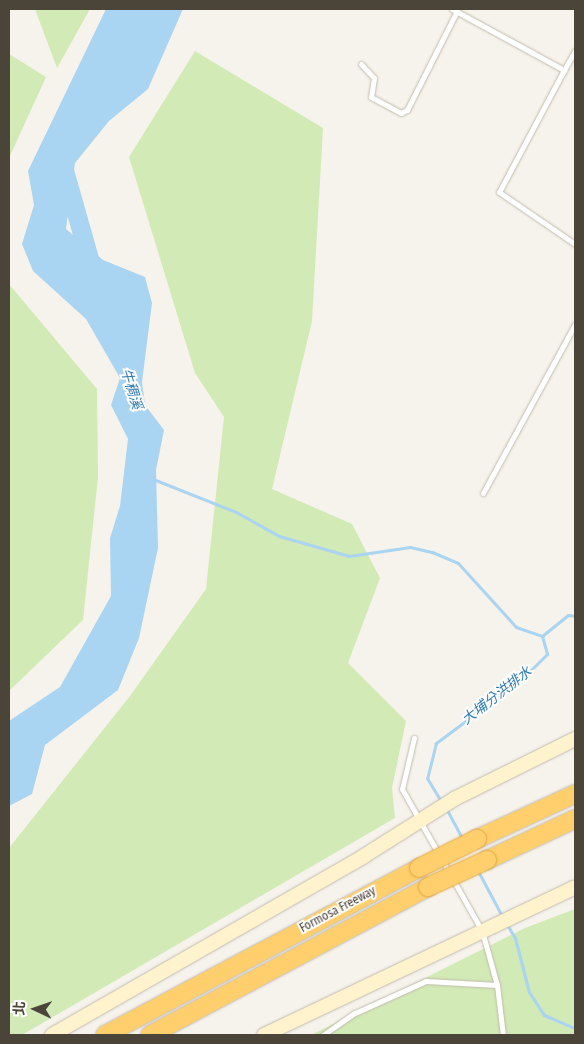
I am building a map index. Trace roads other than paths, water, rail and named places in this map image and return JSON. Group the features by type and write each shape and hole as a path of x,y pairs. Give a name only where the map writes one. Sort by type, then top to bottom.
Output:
{"highway":[{"name":"Formosa Freeway","path":"104,1035 418,868 575,794"},
{"name":"Formosa Freeway","path":"150,1035 428,887 575,819"}],"street":[{"path":"52,1035 418,821 575,739"},
{"path":"264,1035 575,886"}],"lane":[{"path":"361,64 374,78 371,97 401,112 407,110 454,10 564,70"},
{"path":"575,51 499,192 575,244"},
{"path":"483,493 575,324"},
{"path":"414,738 402,789 418,821 482,932 497,985 502,1035"},
{"path":"323,1035 355,1013 426,980 497,985"}],"water":[{"path":"106,9 183,9 148,89 109,121 75,163 66,229 103,260 145,277 152,303 142,382 145,405 164,430 156,470 158,548 139,638 118,690 45,745 32,794 9,806 9,721 60,687 111,596 110,538 120,506 128,439 111,405 120,378 86,319 33,271 22,244 34,205 28,171"}],"waterway":[{"name":"牛稠溪","path":"64,170 92,269"},
{"name":"大埔分洪排水","path":"153,479 236,512 279,536 349,556 410,547 432,552 458,563 516,627 542,636 547,654 523,678 436,743 427,778 442,803"},
{"path":"542,636 568,615 575,616"},
{"name":"大埔分洪排水","path":"446,808 463,840"},
{"name":"大埔分洪排水","path":"478,871 503,918"},
{"name":"大埔分洪排水","path":"506,923 515,938 529,992 544,1015 575,1028"}]}
